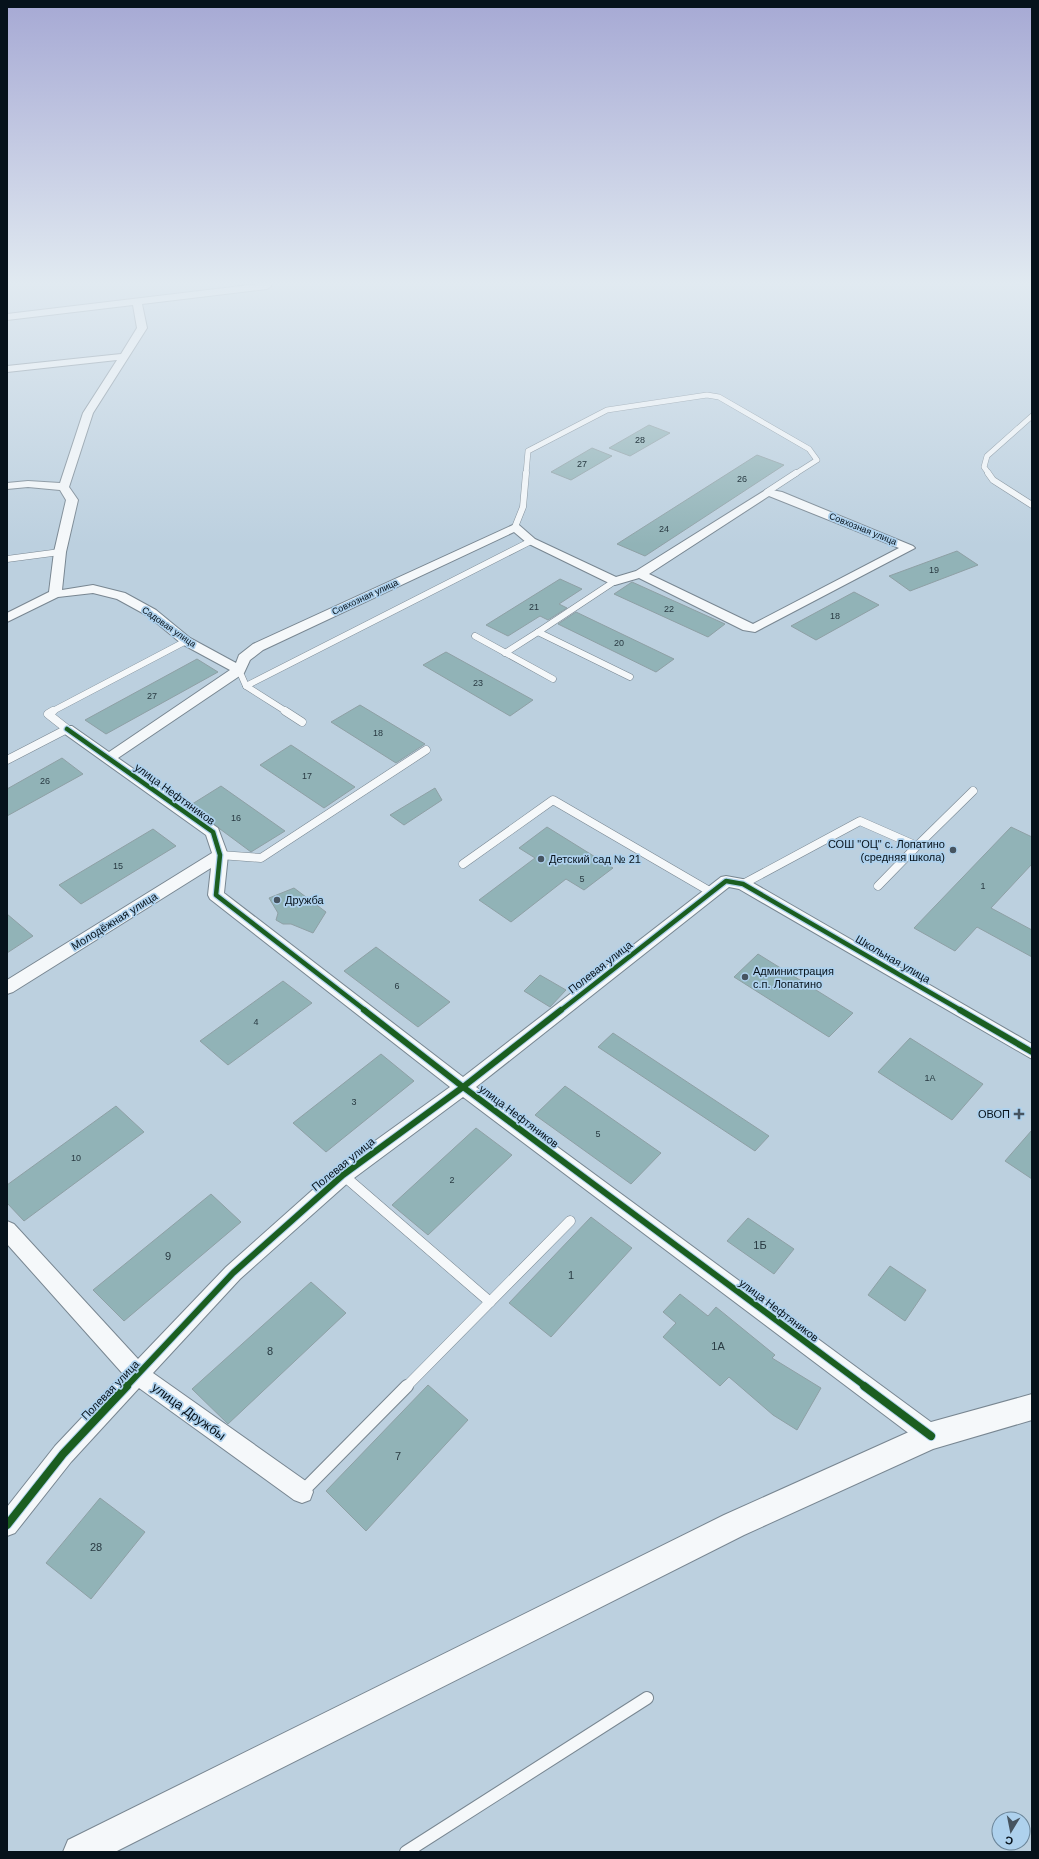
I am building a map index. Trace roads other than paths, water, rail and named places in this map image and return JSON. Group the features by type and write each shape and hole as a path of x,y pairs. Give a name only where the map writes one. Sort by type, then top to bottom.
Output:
{"street":[{"path":"55,594 60,552 72,500 64,487 88,413 115,371"},
{"path":"7,486 28,484 64,487"},
{"path":"514,527 531,541 615,581 640,574 767,492"},
{"name":"Совхозная улица","path":"640,574 747,627 755,628 869,566 909,548 778,494 767,492"},
{"name":"Совхозная улица","path":"109,758 238,670 244,658 258,647 514,527"},
{"name":"Садовая улица","path":"7,618 55,594 93,589 121,596 152,613 186,641 238,670"},
{"name":"улица Нефтяников","path":"67,729 213,832 220,855 216,895 463,1087 931,1436"},
{"name":"Молодёжная улица","path":"7,988 220,855"},
{"name":"Полевая улица","path":"7,1525 63,1454 233,1273 343,1175 463,1087 711,892 726,882 743,884"},
{"name":"Школьная улица","path":"743,884 1032,1052"},
{"name":"улица Дружбы","path":"7,1230 138,1375 302,1492"},
{"path":"80,1852 734,1525 931,1436 1032,1408"}],"lane":[{"path":"514,527 523,507 528,451 607,410 707,395 718,398 809,449 817,460 767,492"},
{"path":"1032,416 987,456 984,468 993,480 1032,505"},
{"path":"246,686 531,541"},
{"path":"7,559 60,552"},
{"path":"505,653 615,581"},
{"path":"538,632 630,677"},
{"path":"475,636 553,679"},
{"path":"7,760 67,729 48,714 186,641"},
{"path":"238,670 246,686 302,722"},
{"path":"220,855 261,858 426,750"},
{"path":"878,886 973,791"},
{"path":"464,864 553,800 711,892"},
{"path":"743,884 860,821 918,846"},
{"path":"343,1175 490,1302"},
{"path":"302,1492 570,1221"},
{"path":"406,1852 647,1698"}],"place":[{"name":"СОШ \"ОЦ\" с. Лопатино (средняя школа)","path":"953,850"},
{"name":"Детский сад № 21","path":"541,859"},
{"name":"Дружба","path":"277,900"},
{"name":"Администрация с.п. Лопатино","path":"745,977"},
{"name":"ОВОП","path":"1019,1114"}]}
